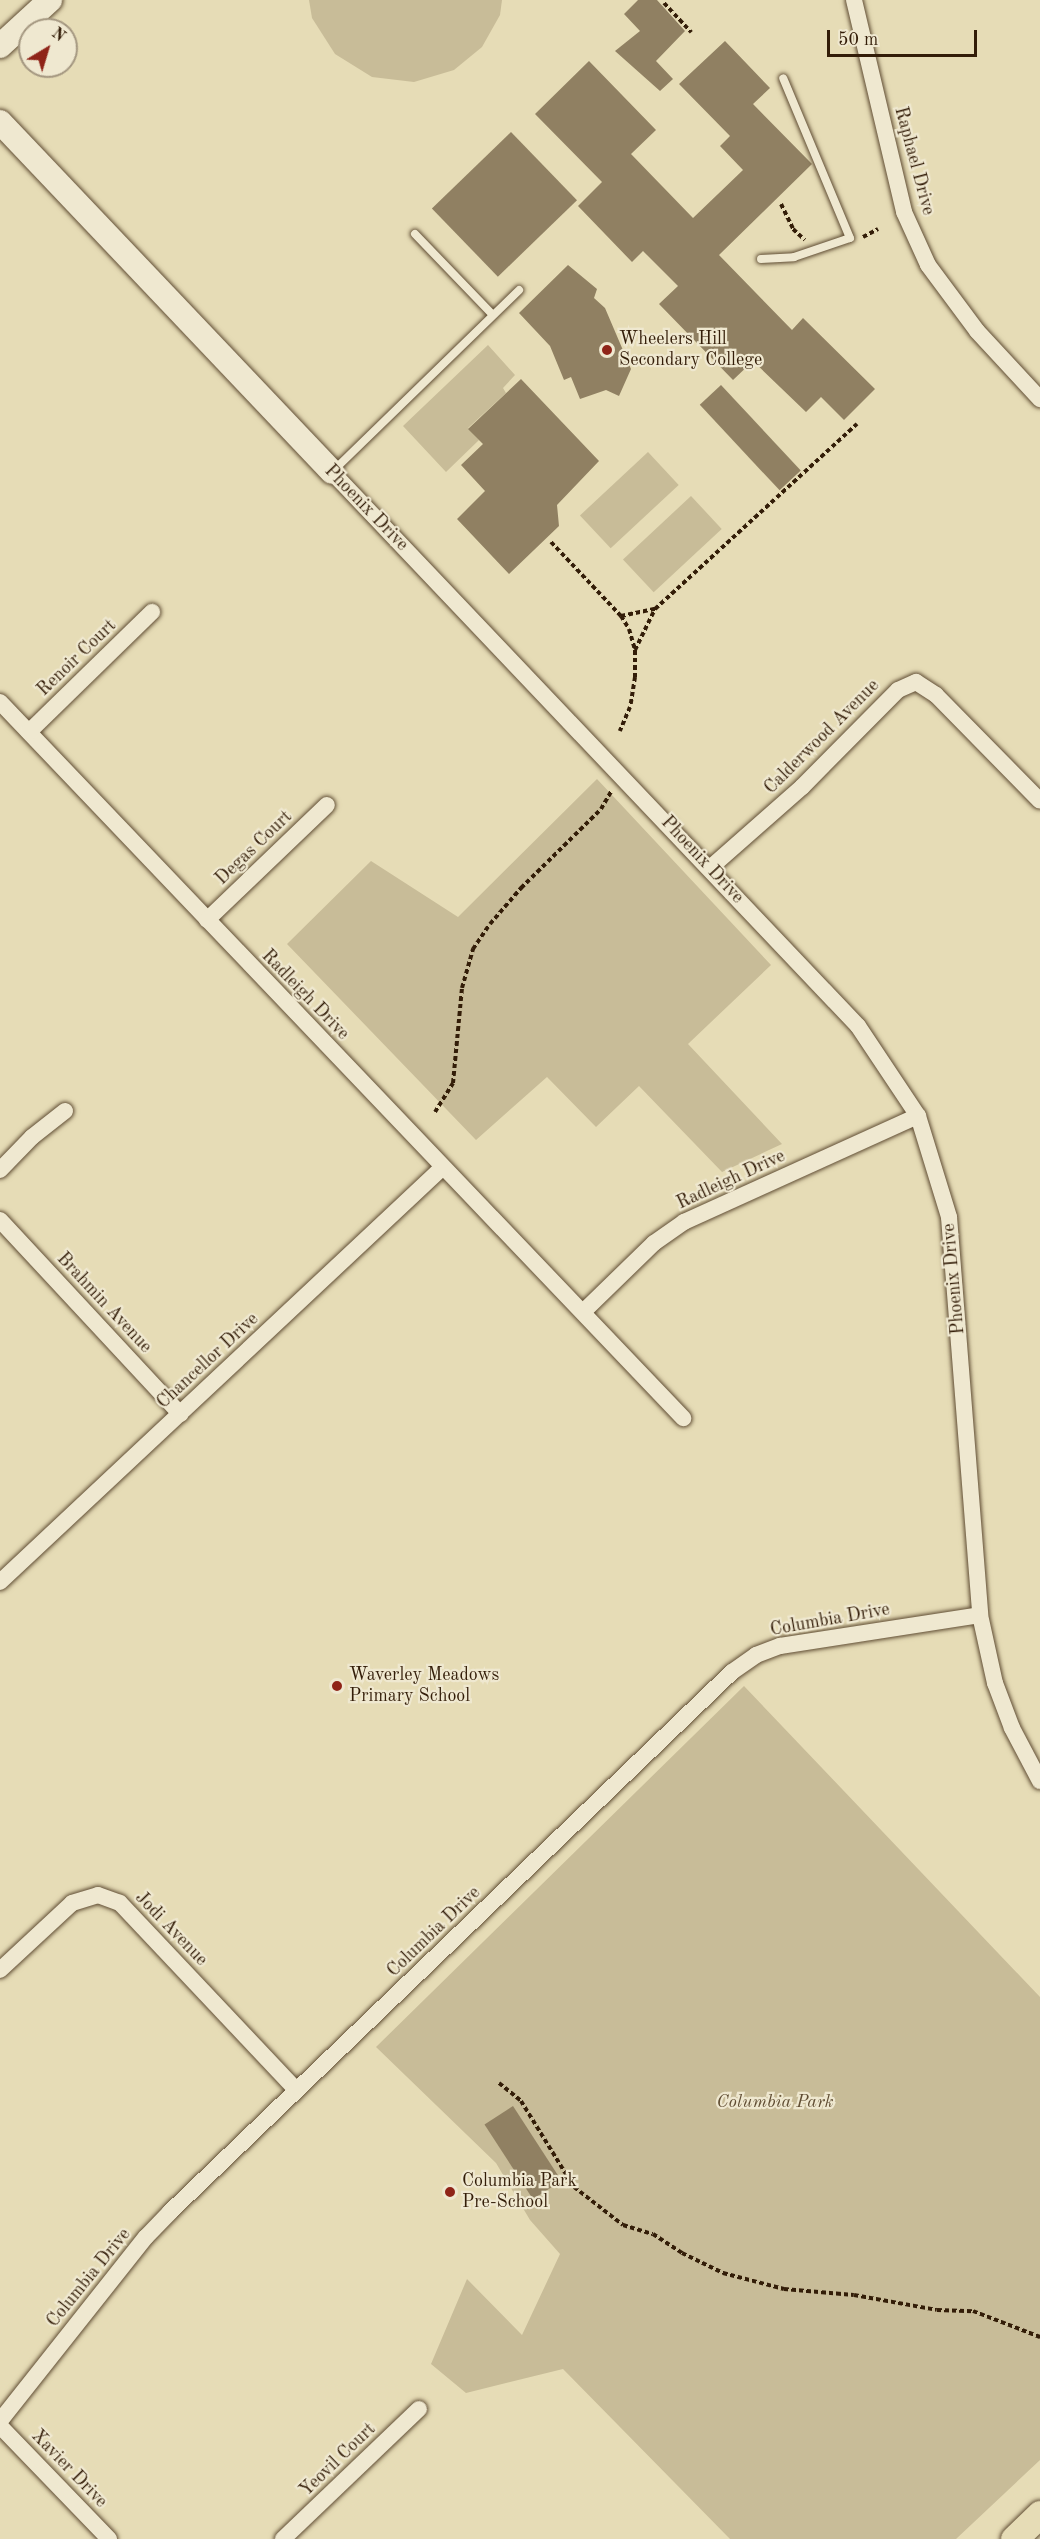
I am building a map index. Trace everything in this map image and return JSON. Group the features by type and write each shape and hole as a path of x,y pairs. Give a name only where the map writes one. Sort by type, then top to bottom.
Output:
{"main road":[{"path":"1014,2539 1040,2514"}],"street":[{"path":"0,46 50,0"},
{"name":"Raphael Drive","path":"854,0 904,212 928,265 977,331 1040,399"},
{"name":"Phoenix Drive","path":"0,122 858,1026 918,1116 949,1217 980,1615 995,1683 1012,1728 1040,1781"},
{"name":"Renoir Court","path":"29,732 152,612"},
{"name":"Calderwood Avenue","path":"710,868 802,787 898,690 916,682 936,695 1040,801"},
{"name":"Radleigh Drive","path":"0,702 682,1418"},
{"name":"Degas Court","path":"207,920 327,805"},
{"path":"0,1170 32,1137 65,1112"},
{"name":"Radleigh Drive","path":"583,1312 654,1243 684,1222 918,1116"},
{"name":"Chancellor Drive","path":"0,1582 442,1168"},
{"name":"Brahmin Avenue","path":"1,1224 180,1414"},
{"name":"Columbia Drive","path":"0,2421 146,2237 296,2090 740,1666 756,1655 780,1646 980,1615"},
{"name":"Jodi Avenue","path":"0,1970 72,1903 98,1895 120,1903 296,2090"},
{"name":"Yeovil Court","path":"283,2539 419,2409"},
{"name":"Xavier Drive","path":"0,2426 109,2539"}],"lane":[{"path":"761,259 794,256 850,238 783,78"},
{"path":"415,234 494,315"},
{"path":"332,472 519,290"}],"path":[{"path":"664,1 691,32"},
{"path":"635,650 656,609 857,424"},
{"path":"551,542 621,616 629,629 635,650 635,677 630,707 620,731"},
{"path":"621,616 656,609"},
{"path":"435,1112 453,1083 462,988 473,949 490,924 521,888 601,809 621,774"},
{"path":"499,2083 521,2101 574,2187 623,2225 652,2234 682,2253 723,2273 784,2289 854,2295 937,2310 973,2311 1040,2337"}],"green space":[{"path":"309,0 502,0 500,15 482,47 454,70 414,82 372,77 335,54 312,18"},
{"path":"488,345 515,375 503,388 506,393 468,428 479,440 446,472 403,426"},
{"path":"648,452 679,485 611,548 580,515"},
{"path":"691,496 722,529 654,592 623,559"},
{"path":"597,779 771,965 688,1044 782,1144 722,1172 639,1086 596,1127 547,1077 476,1140 287,944 371,861 458,917"},
{"name":"Columbia Park","path":"744,1686 1040,1997 1040,2460 956,2539 730,2539 563,2369 466,2393 431,2364 467,2279 522,2335 560,2254 530,2220 496,2163 376,2047"}],"building":[{"path":"638,0 657,0 685,31 656,61 673,79 660,91 615,51 640,31 624,14"},
{"path":"725,41 770,88 753,104 812,164 719,255 792,330 803,318 875,389 844,420 821,397 806,412 753,361 733,380 659,304 678,286 643,251 632,262 578,206 602,182 535,114 589,61 656,130 631,154 693,218 743,170 720,146 730,136 679,84"},
{"path":"511,132 577,200 498,277 432,208"},
{"path":"568,265 597,289 594,298 605,308 631,369 619,396 606,390 580,399 571,377 564,380 550,346 519,313"},
{"path":"521,379 599,461 557,505 559,526 509,574 457,519 485,491 461,465 483,444 468,429"},
{"path":"721,385 801,471 780,490 700,405"},
{"path":"513,2106 561,2181 533,2199 484,2125"}],"place":[{"name":"Wheelers Hill Secondary College","path":"607,350"},
{"name":"Waverley Meadows Primary School","path":"337,1686"},
{"name":"Columbia Park Pre-School","path":"450,2192"}]}
